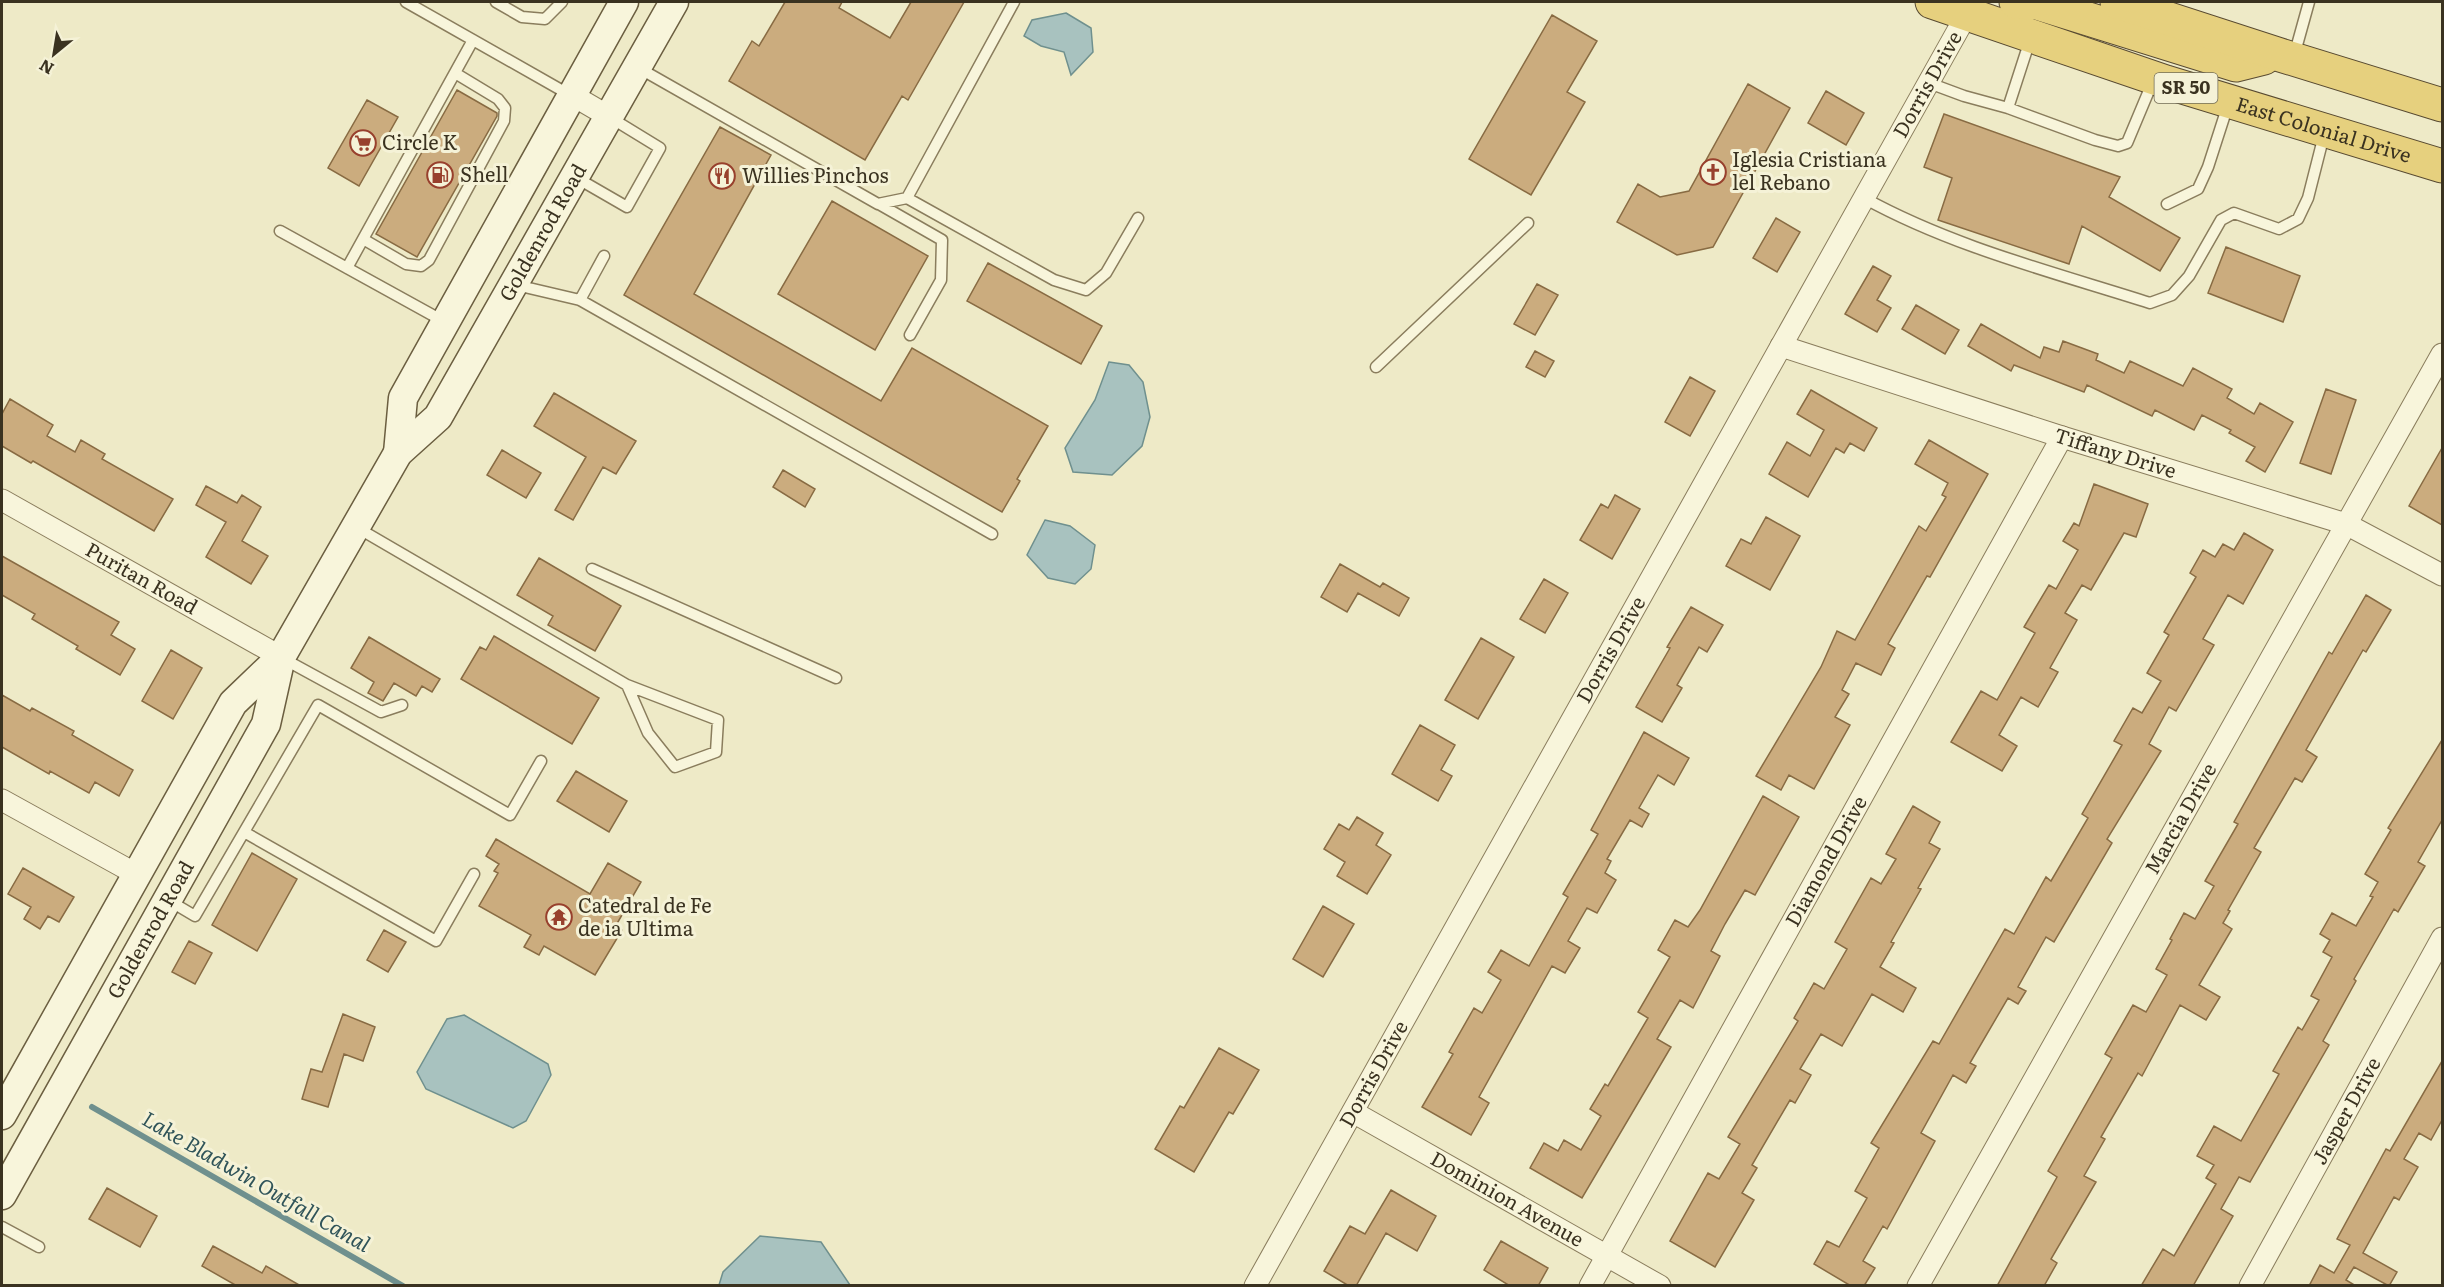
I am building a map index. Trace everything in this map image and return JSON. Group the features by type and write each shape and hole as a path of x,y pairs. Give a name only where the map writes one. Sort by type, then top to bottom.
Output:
{"highway":[{"name":"East Colonial Drive","path":"1932,2 2229,102 2442,166"},
{"path":"1967,14 2000,2"},
{"path":"2016,2 2037,3 2236,65 2285,57"},
{"path":"2117,2 2442,105"},
{"path":"2325,131 2361,122 2442,142"}],"main road":[{"name":"Goldenrod Road","path":"398,453 403,398 624,2"},
{"name":"Goldenrod Road","path":"2,1115 233,703 281,657 398,453 438,417 674,2"},
{"name":"Goldenrod Road","path":"2,1195 266,724 281,657"}],"street":[{"name":"Dorris Drive","path":"1256,1286 1967,14"},
{"path":"572,95 608,116"},
{"name":"Tiffany Drive","path":"1781,346 2062,437 2346,524 2442,576"},
{"name":"Marcia Drive","path":"1918,1286 2442,354"},
{"name":"Diamond Drive","path":"1590,1286 2062,437"},
{"name":"Puritan Road","path":"2,500 281,657"},
{"path":"2,800 136,874"},
{"name":"Jasper Drive","path":"2250,1286 2442,938"},
{"name":"Dominion Avenue","path":"1353,1112 1660,1286"}],"lane":[{"path":"406,2 572,95"},
{"path":"496,2 522,17 545,19 562,2"},
{"path":"907,198 1014,2"},
{"path":"2285,57 2309,2"},
{"path":"2008,108 2031,37"},
{"path":"347,268 473,40"},
{"path":"637,67 942,240 941,280 910,335"},
{"path":"363,239 406,264 421,266 429,260 504,121 505,108 498,99 455,73"},
{"path":"1929,83 2118,146 2127,143 2155,78"},
{"path":"2166,204 2198,189 2208,167 2229,102"},
{"path":"574,177 627,207 660,148 608,116"},
{"path":"1864,198 1905,221 1983,250 2150,303 2172,295 2188,276 2221,220 2234,213 2279,229 2298,219 2308,198 2325,131"},
{"path":"878,204 907,198 1054,280 1086,290 1106,273 1138,218"},
{"path":"1376,368 1528,223"},
{"path":"280,231 446,322"},
{"path":"580,300 604,256"},
{"path":"513,285 580,300 992,534"},
{"path":"356,527 627,685 718,720 716,752 675,767 648,733 627,685"},
{"path":"592,569 836,678"},
{"path":"281,657 381,712 402,705"},
{"path":"168,900 195,916 318,705 510,815 541,761"},
{"path":"244,832 436,941 474,874"},
{"path":"2,1227 39,1247"}],"water":[{"path":"1066,13 1091,28 1093,52 1071,75 1064,52 1041,46 1024,36 1032,20"},
{"path":"1109,362 1129,365 1143,382 1150,417 1142,446 1112,475 1073,472 1065,448 1095,400"},
{"path":"1045,520 1070,526 1095,545 1091,569 1075,584 1048,578 1027,555"},
{"path":"464,1015 548,1064 551,1075 526,1121 513,1128 426,1089 417,1072 447,1019"},
{"path":"760,1236 821,1242 850,1285 719,1285 723,1272"}],"building":[{"path":"785,2 842,2 839,8 890,38 911,2 964,2 908,100 902,96 865,160 729,81 752,41 759,46"},
{"path":"1552,15 1597,41 1567,92 1585,102 1531,195 1469,159"},
{"path":"1748,84 1790,108 1713,247 1677,255 1617,222 1638,184 1660,197 1689,191"},
{"path":"457,90 497,113 497,116 417,257 376,234"},
{"path":"1826,91 1864,113 1846,145 1808,123"},
{"name":"Circle K","path":"367,100 398,117 359,186 328,168"},
{"path":"1944,114 2120,177 2109,197 2180,238 2160,271 2082,226 2069,264 1938,220 1952,178 1924,167"},
{"path":"720,127 771,155 694,294 881,401 912,348 1048,426 1017,479 1020,481 1002,512 624,295"},
{"path":"832,201 928,256 875,350 778,294"},
{"path":"1776,218 1800,232 1777,272 1753,258"},
{"path":"2226,247 2300,276 2283,322 2208,293"},
{"path":"988,263 1102,326 1081,364 967,301"},
{"path":"1873,266 1891,276 1877,300 1891,308 1877,332 1845,314"},
{"path":"1537,284 1558,295 1535,335 1514,324"},
{"path":"1916,305 1959,330 1945,354 1902,329"},
{"path":"1981,324 2040,358 2044,347 2059,352 2063,341 2098,354 2096,360 2124,373 2130,361 2183,386 2193,368 2232,389 2227,398 2254,414 2260,403 2293,422 2265,472 2246,461 2255,447 2229,433 2231,430 2202,415 2194,430 2155,410 2152,416 2087,385 2084,392 2014,365 2011,371 1968,346"},
{"path":"1535,351 1554,361 1545,377 1526,367"},
{"path":"1690,377 1715,391 1690,436 1665,422"},
{"path":"2326,389 2356,400 2331,474 2300,463"},
{"path":"1811,390 1877,428 1864,451 1850,443 1844,453 1836,448 1808,497 1769,474 1787,442 1810,456 1824,430 1797,414"},
{"path":"554,393 636,441 616,474 603,467 573,520 555,510 586,457 534,426"},
{"path":"10,399 53,425 47,436 75,452 81,440 105,454 102,459 173,499 154,531 33,461 31,463 2,446 2,414"},
{"path":"1929,440 1988,474 1930,577 1927,576 1888,644 1895,648 1881,675 1856,663 1842,690 1849,694 1835,717 1850,725 1814,789 1789,775 1781,790 1756,776 1821,667 1837,631 1855,640 1919,526 1926,531 1946,497 1942,495 1948,483 1915,464"},
{"path":"2442,448 2442,525 2409,506"},
{"path":"502,450 541,473 526,498 487,475"},
{"path":"783,470 815,489 805,507 773,487"},
{"path":"2094,484 2148,504 2136,537 2124,533 2091,590 2082,585 2065,613 2077,620 2050,668 2058,672 2038,707 2021,697 1999,735 2017,746 2002,771 1951,742 1981,691 1997,700 2035,633 2024,627 2049,585 2056,589 2078,550 2063,541 2074,523 2079,526"},
{"path":"206,486 237,503 242,495 261,507 242,541 268,556 251,584 206,557 226,522 196,505"},
{"path":"1615,495 1640,509 1612,559 1580,540 1601,504 1608,508"},
{"path":"1766,517 1800,536 1770,590 1726,566 1741,539 1751,544"},
{"path":"2244,533 2273,550 2243,604 2228,595 2203,639 2214,645 2176,711 2169,707 2149,744 2161,751 2107,839 2112,843 2054,942 2046,937 2018,987 2026,991 2018,1004 2008,998 1970,1063 1976,1066 1966,1083 1953,1075 1921,1133 1935,1141 1887,1229 1883,1226 1863,1261 1875,1268 1864,1286 1851,1286 1814,1264 1827,1241 1839,1247 1867,1198 1855,1191 1879,1148 1871,1143 1933,1041 1939,1044 2005,929 2014,934 2046,877 2051,881 2088,818 2082,814 2122,745 2114,741 2133,708 2142,713 2161,681 2147,673 2169,635 2164,632 2196,577 2190,573 2203,550 2215,557 2223,544 2234,550"},
{"path":"2,556 119,622 111,635 135,649 120,675 76,649 78,646 32,619 35,614 2,595"},
{"path":"539,558 621,606 595,651 548,625 553,616 517,595"},
{"path":"1340,564 1380,587 1383,583 1409,598 1399,616 1358,593 1347,612 1321,597"},
{"path":"1544,579 1568,593 1545,633 1520,619"},
{"path":"2366,595 2391,610 2366,652 2363,650 2306,750 2317,757 2302,782 2295,778 2254,848 2261,852 2223,923 2232,929 2199,985 2220,997 2206,1020 2180,1005 2142,1076 2138,1073 2101,1137 2105,1139 2084,1176 2096,1182 2051,1259 2057,1263 2044,1286 1997,1286 2057,1177 2048,1171 2112,1058 2105,1054 2133,1005 2146,1012 2167,975 2156,969 2172,940 2170,939 2184,913 2195,919 2214,886 2205,881 2238,824 2234,822 2329,652 2332,654"},
{"path":"1691,607 1723,625 1707,652 1699,647 1677,685 1682,688 1662,722 1636,707"},
{"path":"494,636 599,698 572,744 461,679 480,647 486,650"},
{"path":"369,637 440,679 432,692 422,686 416,696 394,683 383,701 368,693 374,682 351,668"},
{"path":"1481,638 1514,657 1478,719 1445,700"},
{"path":"171,650 202,668 173,719 142,701"},
{"path":"2,695 74,731 72,735 133,770 119,796 95,782 89,793 50,771 49,774 2,747"},
{"path":"1420,725 1455,745 1441,770 1452,776 1438,801 1392,774"},
{"path":"1644,732 1689,758 1674,785 1658,775 1639,808 1649,814 1642,827 1630,820 1607,859 1611,861 1605,873 1616,880 1597,913 1587,908 1568,941 1580,948 1565,973 1552,966 1479,1097 1489,1103 1471,1135 1422,1107 1453,1054 1449,1052 1474,1008 1482,1013 1501,980 1488,972 1501,950 1529,966 1568,897 1563,894 1598,834 1591,830"},
{"path":"2442,740 2442,820 2418,862 2425,866 2398,912 2394,909 2354,979 2356,981 2323,1041 2329,1045 2250,1182 2239,1177 2221,1209 2233,1216 2193,1286 2141,1286 2163,1249 2174,1256 2216,1184 2206,1178 2214,1165 2197,1156 2214,1126 2241,1141 2279,1074 2273,1071 2298,1027 2302,1030 2319,1000 2311,996 2332,957 2323,952 2330,940 2320,934 2332,913 2356,926 2373,897 2370,896 2378,882 2365,874 2391,830 2388,828"},
{"path":"576,771 627,801 609,832 557,801"},
{"path":"1763,796 1799,817 1755,895 1745,890 1725,924 1711,951 1720,956 1693,1008 1680,1000 1657,1039 1671,1047 1582,1198 1530,1168 1544,1143 1558,1151 1564,1140 1581,1150 1601,1116 1590,1109 1605,1084 1608,1086 1648,1018 1638,1012 1670,957 1658,950 1675,920 1688,927 1700,910"},
{"path":"1913,806 1940,822 1929,843 1940,849 1918,888 1921,889 1891,942 1894,943 1880,967 1916,988 1903,1012 1872,994 1842,1046 1821,1034 1800,1069 1811,1075 1795,1103 1790,1100 1752,1165 1757,1168 1742,1193 1754,1200 1715,1267 1670,1241 1708,1173 1719,1179 1740,1144 1728,1137 1798,1021 1794,1018 1814,983 1824,989 1847,949 1835,942 1871,878 1881,884 1896,859 1886,854"},
{"path":"1357,817 1383,833 1376,845 1391,855 1367,894 1337,876 1345,862 1324,849 1339,824 1349,830"},
{"path":"496,839 590,894 608,863 641,882 615,927 622,930 595,975 544,946 539,955 524,947 531,935 479,906 498,873 494,871 499,864 486,856"},
{"path":"252,853 297,879 257,951 212,925"},
{"path":"23,868 74,897 59,922 48,916 40,929 24,919 31,907 8,894"},
{"path":"1323,906 1354,924 1323,977 1293,959"},
{"path":"384,930 406,942 388,972 367,960"},
{"path":"189,941 212,953 195,984 172,972"},
{"path":"343,1014 375,1027 363,1061 344,1054 328,1107 302,1099 311,1069 322,1072"},
{"path":"1219,1048 1259,1070 1233,1114 1229,1112 1194,1172 1155,1149 1180,1106 1184,1108"},
{"path":"2442,1061 2442,1120 2431,1140 2419,1133 2404,1159 2418,1167 2399,1200 2394,1197 2363,1253 2397,1272 2389,1286 2354,1267 2346,1280 2356,1286 2309,1286 2320,1265 2334,1273 2350,1245 2337,1239 2386,1149 2390,1151"},
{"path":"107,1188 157,1216 140,1247 89,1219"},
{"path":"1391,1190 1436,1216 1417,1251 1386,1233 1356,1286 1349,1286 1324,1271 1350,1226 1365,1234"},
{"path":"1501,1241 1548,1268 1538,1286 1510,1286 1484,1270"},
{"path":"213,1246 262,1273 266,1266 301,1286 237,1286 202,1266"}],"waterway":[{"name":"Lake Bladwin Outfall Canal","path":"92,1107 403,1286"}],"place":[{"name":"Circle K","path":"363,143"},
{"name":"Iglesia Cristiana lel Rebano","path":"1713,172"},
{"name":"Shell","path":"440,175"},
{"name":"Willies Pinchos","path":"722,176"},
{"name":"Catedral de Fe de ia Ultima","path":"559,917"}]}
